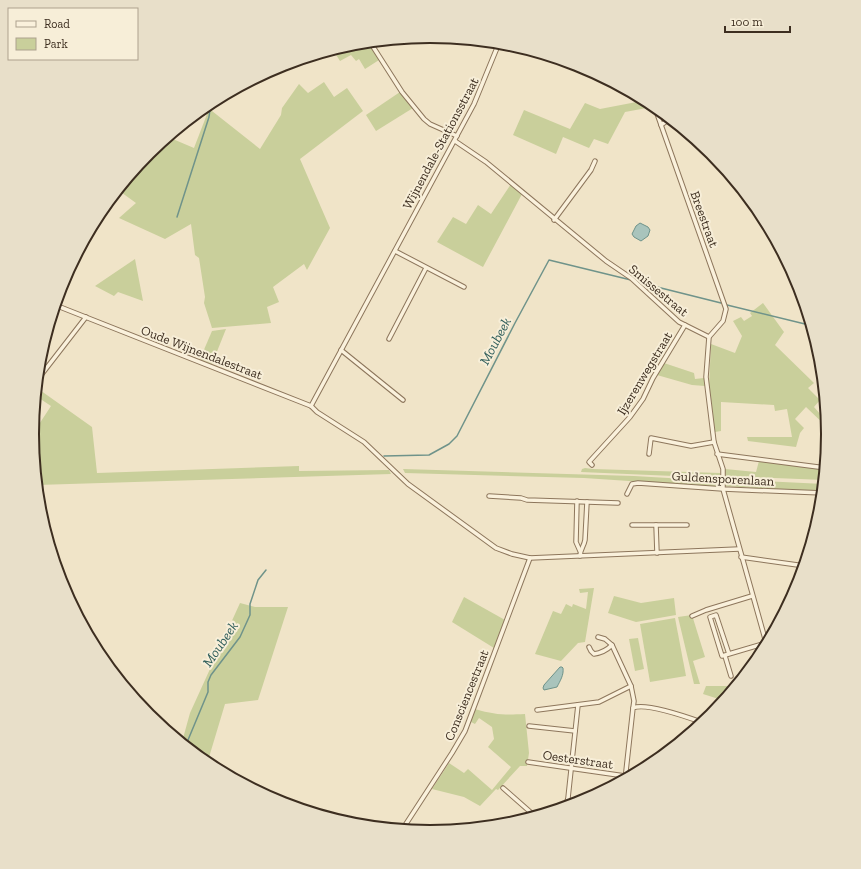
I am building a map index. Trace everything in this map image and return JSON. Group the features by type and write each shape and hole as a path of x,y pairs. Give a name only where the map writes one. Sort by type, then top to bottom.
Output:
{"street":[{"path":"373,47 402,92 424,119 430,124 457,136"},
{"name":"Wijnendale-Stationsstraat","path":"311,406 455,141 474,104 497,49"},
{"name":"Breestraat","path":"658,116 725,306 723,321 709,337"},
{"path":"661,125 666,122"},
{"name":"Smissestraat","path":"455,141 486,162 554,220 606,261 631,278 672,315 685,325 709,337"},
{"path":"554,220 591,170 595,161"},
{"path":"395,251 464,287"},
{"path":"389,339 426,268"},
{"name":"Oude Wijnendalestraat","path":"61,307 311,406"},
{"path":"45,369 86,317"},
{"name":"Ijzerenwegstraat","path":"592,465 589,462 623,426 642,399 685,325"},
{"path":"709,337 706,377 714,442 723,469 722,488 765,638"},
{"path":"341,350 403,400"},
{"path":"311,406 317,412 364,442 408,484 496,548 512,554 530,558 739,549"},
{"path":"649,454 651,438 691,446 714,442"},
{"path":"717,454 820,468"},
{"name":"Guldensporenlaan","path":"627,494 632,484 638,483 818,493"},
{"path":"489,496 521,498 527,500 618,503"},
{"path":"577,501 576,542 580,551 580,556"},
{"path":"580,551 585,545 587,502"},
{"path":"632,525 687,525"},
{"path":"656,525 657,553"},
{"path":"741,557 799,565"},
{"name":"Consciencestraat","path":"405,825 465,731 530,558"},
{"path":"692,616 706,610 752,596"},
{"path":"731,676 727,655 716,615 710,617 722,656 727,655 760,646"},
{"path":"598,637 612,645 631,686 634,701 625,774"},
{"path":"589,647 594,654 610,648 612,645"},
{"path":"537,710 599,702 631,686"},
{"path":"567,801 578,705"},
{"path":"633,708 638,706 659,710 697,721"},
{"path":"529,726 575,731"},
{"name":"Oesterstraat","path":"528,762 623,776"},
{"path":"503,788 532,813"}],"green space":[{"path":"371,48 379,60 365,69 359,59 356,61 351,55 340,61 336,55"},
{"path":"324,82 334,97 347,88 363,111 300,159 330,228 307,270 304,264 273,287 279,302 267,307 271,323 212,328 204,303 205,297 199,258 195,255 191,224 165,239 119,218 136,203 122,193 136,176 173,139 194,148 207,113 212,110 212,111 260,149 281,115 282,108 299,84 308,93"},
{"path":"400,92 413,108 376,131 366,115"},
{"path":"637,102 646,108 625,112 608,144 594,139 589,148 563,137 556,154 513,135 524,110 570,129 585,103 600,109"},
{"path":"511,184 522,194 483,267 437,242 453,217 466,224 478,205 491,214"},
{"path":"135,259 143,301 118,292 114,296 95,286"},
{"path":"763,303 784,332 775,345 814,383 808,388 820,400 814,407 821,415 822,422 806,407 795,419 804,428 800,433 796,447 748,441 747,437 792,437 787,409 775,411 774,405 721,402 721,431 715,432 709,386 711,344 735,353 742,336 733,321 741,317 744,321 752,316 750,313"},
{"path":"226,329 212,364 200,359 212,331"},
{"path":"664,363 694,373 695,379 704,378 705,386 692,385 657,375"},
{"path":"41,391 92,427 97,473 299,466 299,471 389,470 391,474 42,485 39,424 51,406 41,399"},
{"path":"759,461 820,469 819,480 724,476 725,469 756,472"},
{"path":"403,469 634,476 720,481 719,487 584,478 405,473"},
{"path":"582,469 720,473 720,478 581,472"},
{"path":"724,479 819,484 818,492 724,486"},
{"path":"594,588 585,642 578,643 561,661 535,654 553,611 561,614 566,604 572,607 573,604 586,609 588,592 580,593 579,589"},
{"path":"614,596 641,603 674,598 676,615 636,622 608,613"},
{"path":"464,597 505,620 494,648 452,622"},
{"path":"240,603 255,607 288,607 258,700 225,704 209,757 183,738 190,713"},
{"path":"692,615 705,657 693,661 700,684 694,684 678,617"},
{"path":"675,618 686,676 650,682 640,624"},
{"path":"638,638 644,669 635,671 629,639"},
{"path":"706,686 731,686 719,699 703,694"},
{"path":"475,709 500,714 525,714 529,753 527,766 520,766 498,790 496,789 480,806 464,797 432,789 449,763 464,773 468,769 492,790 511,767 488,747 494,739 492,727 479,718 475,724 471,722"}],"water":[{"path":"640,223 648,227 650,230 648,236 641,241 632,234 636,226"},
{"path":"560,667 563,668 563,673 557,687 544,690 544,685"}],"waterway":[{"path":"177,217 210,111"},
{"name":"Moubeek","path":"384,456 429,455 449,444 457,436 549,260 631,280"},
{"name":"Moubeek","path":"641,283 721,303"},
{"name":"Moubeek","path":"727,305 805,324"},
{"name":"Moubeek","path":"187,741 208,692 208,682 211,675 240,637 250,615 250,604 258,580 266,570"}]}
